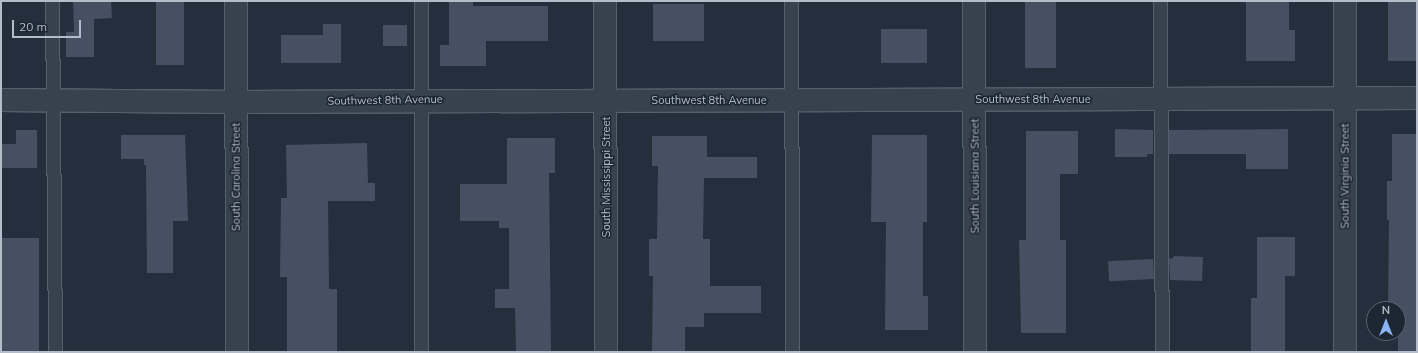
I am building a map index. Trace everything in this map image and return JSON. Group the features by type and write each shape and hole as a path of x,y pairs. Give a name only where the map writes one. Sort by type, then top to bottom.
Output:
{"street":[{"name":"South Carolina Street","path":"236,1 237,352"},
{"name":"South Mississippi Street","path":"605,1 606,352"},
{"name":"South Louisiana Street","path":"974,1 975,352"},
{"name":"South Virginia Street","path":"1345,1 1345,352"},
{"name":"Southwest 8th Avenue","path":"1,100 236,102 421,100 606,101 1417,98"}],"lane":[{"path":"52,1 54,352"},
{"path":"421,1 421,352"},
{"path":"792,1 792,352"},
{"path":"1160,1 1162,352"}],"building":[{"path":"73,1 111,1 112,18 94,19 94,57 66,57 66,32 74,32"},
{"path":"156,1 184,1 184,65 156,65"},
{"path":"449,1 473,1 473,6 548,6 548,41 486,41 486,66 440,66 440,45 449,45"},
{"path":"1025,1 1056,1 1056,68 1025,68"},
{"path":"1246,1 1289,1 1289,30 1295,30 1295,61 1246,61"},
{"path":"1388,1 1417,1 1417,61 1388,61"},
{"path":"653,4 704,4 704,41 653,41"},
{"path":"323,24 341,24 341,63 281,63 281,35 323,35"},
{"path":"383,25 407,25 407,46 383,46"},
{"path":"881,29 927,29 927,63 881,63"},
{"path":"1115,129 1153,130 1153,154 1147,154 1147,157 1115,157"},
{"path":"1288,129 1288,169 1246,169 1246,154 1169,154 1169,130"},
{"path":"16,130 37,130 37,168 1,168 1,144 16,144"},
{"path":"1026,131 1078,131 1078,174 1060,174 1060,240 1066,240 1066,333 1021,333 1019,240 1026,240"},
{"path":"1392,134 1417,134 1417,352 1398,352 1398,341 1406,341 1406,301 1388,301 1389,220 1387,220 1387,181 1392,181"},
{"path":"121,135 185,135 188,221 173,221 173,273 147,273 146,165 144,165 144,159 121,159"},
{"path":"872,135 927,135 927,222 923,222 923,296 928,296 928,330 885,330 886,222 871,222"},
{"path":"652,136 707,136 707,157 757,157 757,178 704,178 703,239 710,239 710,286 761,286 761,313 704,313 704,327 685,327 685,352 652,352 653,276 649,276 649,239 657,239 658,166 652,166"},
{"path":"507,138 555,138 555,173 549,173 551,352 516,352 515,308 495,308 495,289 509,289 509,228 499,228 499,221 460,221 460,184 507,184"},
{"path":"367,143 368,183 375,183 375,201 328,201 329,289 337,289 337,352 287,352 287,277 280,277 281,198 287,198 286,145"},
{"path":"1257,237 1295,237 1295,276 1285,276 1285,352 1251,352 1251,298 1257,298"},
{"path":"1,238 39,238 39,352 1,352"},
{"path":"1174,256 1203,257 1202,281 1170,280 1169,259 1173,258"},
{"path":"1153,259 1154,279 1109,281 1108,261"}]}
